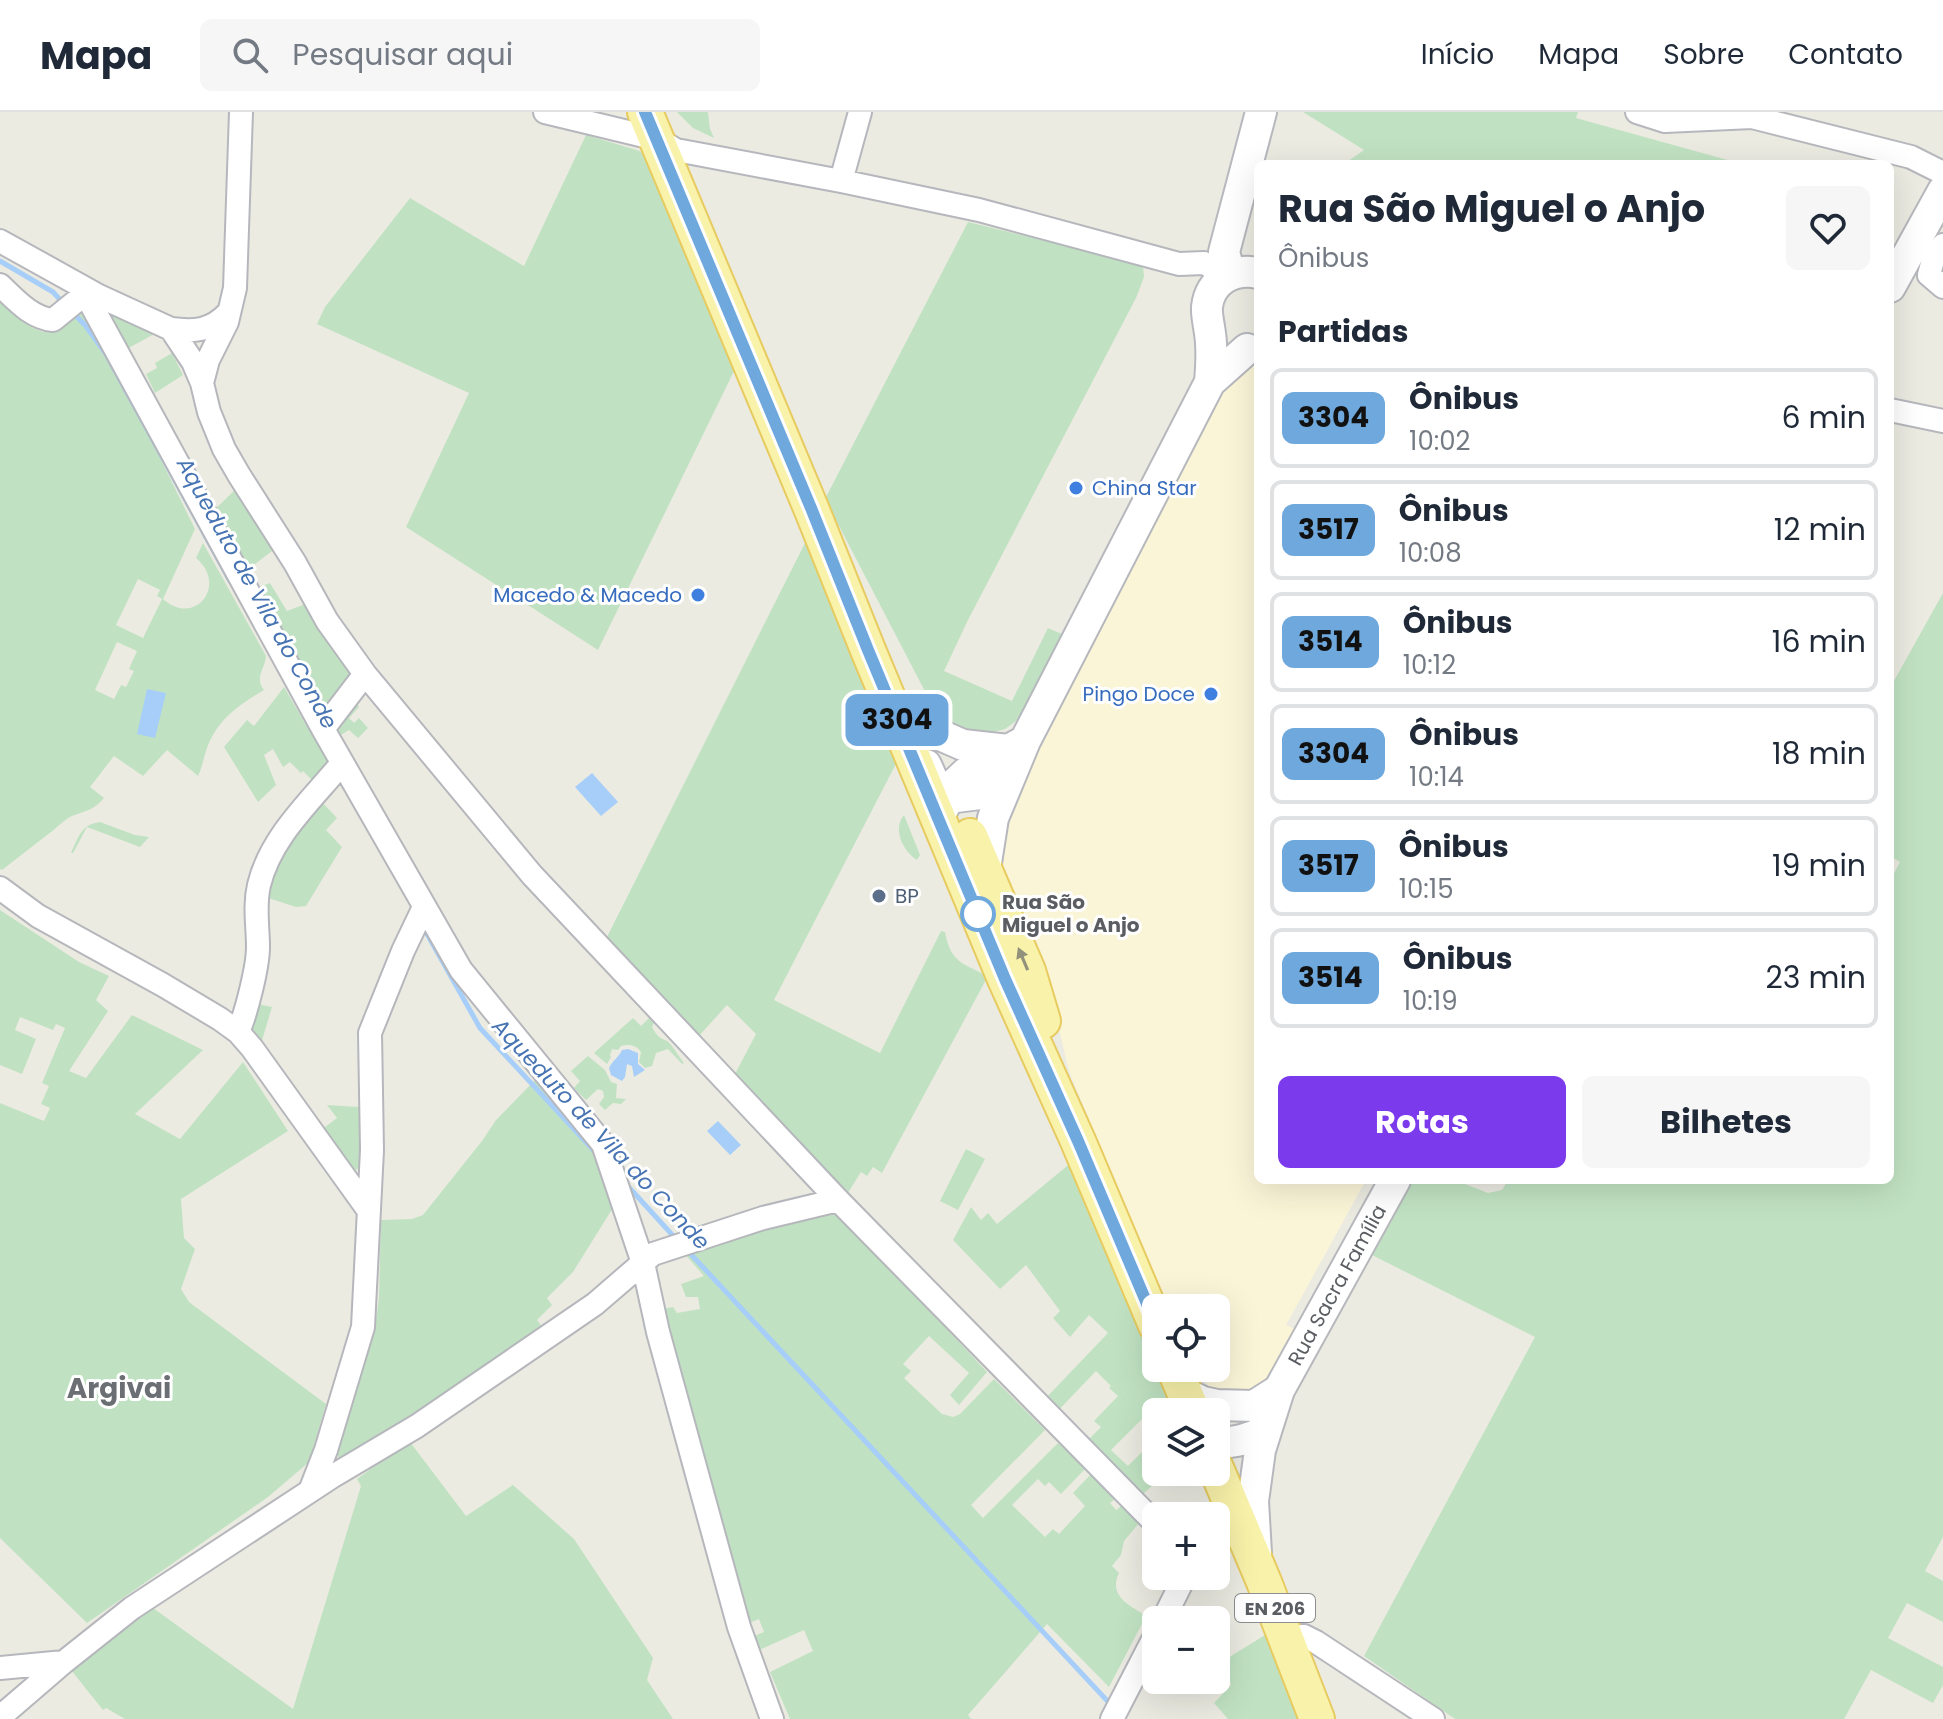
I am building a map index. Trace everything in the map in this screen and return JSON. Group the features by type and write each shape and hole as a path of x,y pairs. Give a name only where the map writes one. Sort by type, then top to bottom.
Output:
{"main road":[{"path":"651,126 878,673 985,869 1028,971 1078,1141"},
{"path":"811,508 887,642 924,728 1005,979 1143,1294"},
{"name":"EN 206","path":"1230,1521 1256,1562 1317,1719"}],"street":[{"path":"202,383 208,360 231,311 235,288 241,112"},
{"path":"545,112 651,126 676,150 979,210 1223,272"},
{"path":"841,181 860,112"},
{"path":"985,869 993,818 1017,746 1210,382 1223,272 1261,112"},
{"path":"1637,112 1665,121 1752,117 1911,157 1943,173"},
{"path":"1894,280 1943,191"},
{"path":"0,241 83,289 171,329 199,331 221,321 231,311"},
{"path":"1943,245 1934,256 1929,275 1943,287"},
{"path":"1223,272 1217,336 1236,348 1253,348"},
{"path":"0,285 39,318 53,320 83,289"},
{"path":"83,289 323,729 461,970 603,1144 643,1263 658,1332 735,1613 772,1719"},
{"path":"171,329 187,350 202,383 209,412 224,449 327,621 365,674 532,875 838,1200 1142,1510"},
{"path":"1210,382 1253,348"},
{"path":"1894,411 1943,421"},
{"path":"323,729 365,674"},
{"path":"924,728 963,745 1017,746"},
{"path":"947,801 966,773 1017,746"},
{"path":"238,1032 255,969 258,949 256,903 268,861 295,817 342,763"},
{"path":"947,801 980,794 1007,781"},
{"path":"0,888 38,916 163,985 238,1032 369,1211"},
{"path":"310,1491 326,1450 363,1327 372,1150 370,1033 424,907"},
{"name":"Rua Sacra Família","path":"1227,1502 1265,1419 1393,1184"},
{"path":"0,1717 132,1608 442,1409 595,1304 653,1254 763,1218 838,1200"},
{"path":"1184,1391 1203,1402 1265,1419"},
{"path":"1230,1425 1265,1419"},
{"path":"1230,1442 1253,1438 1265,1419"},
{"path":"1256,1562 1253,1501 1265,1419"},
{"path":"1286,1637 1304,1636 1316,1642 1433,1719"},
{"path":"1112,1719 1142,1661"},
{"path":"0,1668 64,1662"}],"shaded area":[{"path":"1254,366 1254,1184 1364,1184 1286,1325 1297,1330 1267,1380 1242,1394 1212,1389 1205,1382 1230,1382 1230,1294 1161,1294 1069,1071 1053,1004 1002,872 1002,832 1014,798 1224,385"}],"green space":[{"path":"677,112 708,112 714,138 693,128"},
{"path":"1303,112 1578,112 1576,118 1728,160 1350,160 1364,150"},
{"path":"586,135 640,151 650,158 737,365 598,650 406,527 469,393 317,324 325,307 410,198 524,266"},
{"path":"968,222 1143,265 1144,277 944,671 1012,701 1048,628 1062,634 1016,721 1005,729 982,735 958,730 930,701 825,499"},
{"path":"0,295 26,322 42,332 59,329 77,310 97,330 195,529 163,599 175,607 187,608 196,606 204,599 209,579 196,558 203,543 266,656 260,677 264,690 236,708 215,731 198,776 167,750 143,776 114,756 90,787 104,798 100,802 69,818 0,869","holes":["138,579 160,590 157,596 162,599 143,638 116,625","117,642 137,651 129,669 134,671 126,687 121,685 114,699 95,690"]},
{"path":"100,304 158,332 123,351"},
{"path":"172,353 183,375 155,393 146,374 157,368 155,363"},
{"path":"238,487 276,548 242,574 211,513"},
{"path":"810,533 901,754 774,1000 880,1053 941,931 945,932 951,950 959,961 988,976 882,1173 873,1167 867,1176 861,1172 846,1196 734,1076 756,1034 727,1005 698,1037 605,941"},
{"path":"270,583 287,611 308,603 355,674 327,716 252,590"},
{"path":"1943,593 1943,1537 1925,1571 1943,1581 1943,1622 1907,1603 1888,1638 1943,1667 1943,1685 1933,1703 1871,1670 1844,1719 1455,1719 1364,1656 1535,1337 1372,1255 1411,1184 1465,1184 1488,1193 1502,1190 1506,1184 1894,1184 1894,873 1900,862 1894,858 1894,681"},
{"path":"284,687 331,768 315,783 290,762 283,767 273,749 264,755 276,785 258,802 224,747 247,720 254,726"},
{"path":"351,697 359,707 349,718 354,723 359,718 368,728 358,738 349,730 339,736 339,720"},
{"path":"319,799 337,818 326,830 342,847 306,906 296,907 265,897 269,873"},
{"path":"904,815 920,855 917,860 907,851 899,833"},
{"path":"100,822 149,837 140,847 87,827 71,853 84,829 88,826"},
{"path":"0,910 79,962 109,976 96,1000 108,1011 69,1071 86,1078 132,1015 203,1050 135,1114 180,1139 243,1062 288,1131 181,1199 184,1238 195,1249 181,1289 189,1302 326,1404 309,1462 268,1497 87,1623 0,1538 0,1103 44,1121 50,1108 41,1104 49,1086 42,1083 65,1028 56,1024 53,1030 20,1017 15,1030 36,1039 22,1074 0,1065"},
{"path":"253,1003 272,1007 261,1044 249,1029"},
{"path":"633,1018 641,1026 649,1018 654,1023 652,1027 655,1032 669,1043 684,1063 668,1049 656,1053 652,1066 645,1068 639,1062 641,1052 632,1046 612,1049 607,1064 594,1053"},
{"path":"588,1056 605,1070 611,1082 617,1084 616,1098 626,1099 621,1104 613,1103 605,1110 599,1104 604,1097 603,1091 598,1089 586,1100 574,1088 580,1081 571,1071"},
{"path":"535,1080 594,1139 616,1203 573,1272 547,1298 552,1305 537,1320 543,1328 347,1461 339,1459 336,1451 375,1327 381,1220 412,1219 423,1215 496,1120"},
{"path":"327,1105 359,1107 360,1168 348,1169 321,1130 337,1118"},
{"path":"966,1149 985,1159 958,1210 940,1201"},
{"path":"1073,1161 1142,1327 1142,1382 1165,1382 1173,1398 1142,1398 1142,1419 1111,1450 1128,1466 1142,1452 1142,1486 1152,1486 1141,1496 1086,1442 1101,1427 1094,1421 1118,1396 1096,1371 1054,1415 1044,1400 1108,1333 1089,1315 1070,1337 1053,1318 1060,1311 1026,1265 1000,1289 953,1240 971,1207 981,1220 988,1213 997,1224"},
{"path":"814,1212 838,1216 987,1372 959,1405 950,1395 969,1373 929,1336 903,1364 911,1371 904,1378 942,1414 953,1417 960,1414 994,1379 1045,1430 971,1505 983,1518 1058,1443 1086,1468 1061,1494 1049,1482 1045,1486 1038,1479 1012,1505 1045,1537 1053,1529 1059,1534 1085,1506 1073,1493 1091,1474 1116,1498 1110,1503 1116,1510 1123,1505 1140,1522 1124,1541 1121,1555 1112,1566 1119,1573 1116,1581 1118,1594 1142,1613 1142,1624 1109,1687 1047,1624 968,1715 971,1719 790,1719 770,1672 813,1651 804,1630 759,1650 752,1637 764,1632 759,1619 747,1624 662,1309 673,1307 677,1313 700,1309 698,1297 686,1297 681,1284 704,1276 683,1252"},
{"path":"407,1442 466,1516 513,1485 574,1539 653,1658 647,1680 673,1719 125,1719 106,1708 103,1710 71,1670 153,1608 293,1709 361,1486 357,1479"},
{"path":"1270,1632 1306,1719 1228,1719 1214,1703 1222,1694 1230,1694 1231,1656"}],"water":[{"path":"147,689 166,693 155,738 137,734"},
{"path":"592,773 618,802 601,816 575,787"},
{"path":"622,1050 638,1053 638,1064 645,1070 634,1077 632,1066 627,1064 622,1081 611,1075 609,1068"},
{"path":"718,1121 741,1145 730,1155 707,1131"}],"waterway":[{"name":"Aqueduto de Vila do Conde","path":"0,261 53,292 64,304"},
{"name":"Aqueduto de Vila do Conde","path":"71,311 106,354 230,581"},
{"name":"Aqueduto de Vila do Conde","path":"422,925 480,1028 597,1154"},
{"name":"Aqueduto de Vila do Conde","path":"626,1184 676,1239"},
{"name":"Aqueduto de Vila do Conde","path":"686,1249 1113,1707"}],"bus line":[{"name":"3304","path":"645,112 1005,979 1143,1294"}],"place":[{"name":"China Star","path":"1076,488"},
{"name":"Macedo & Macedo","path":"698,595"},
{"name":"Pingo Doce","path":"1211,694"},
{"name":"BP","path":"879,896"},
{"name":"Rua São Miguel o Anjo","path":"978,914"}],"district":[{"name":"Argivai","path":"119,1388"}]}
